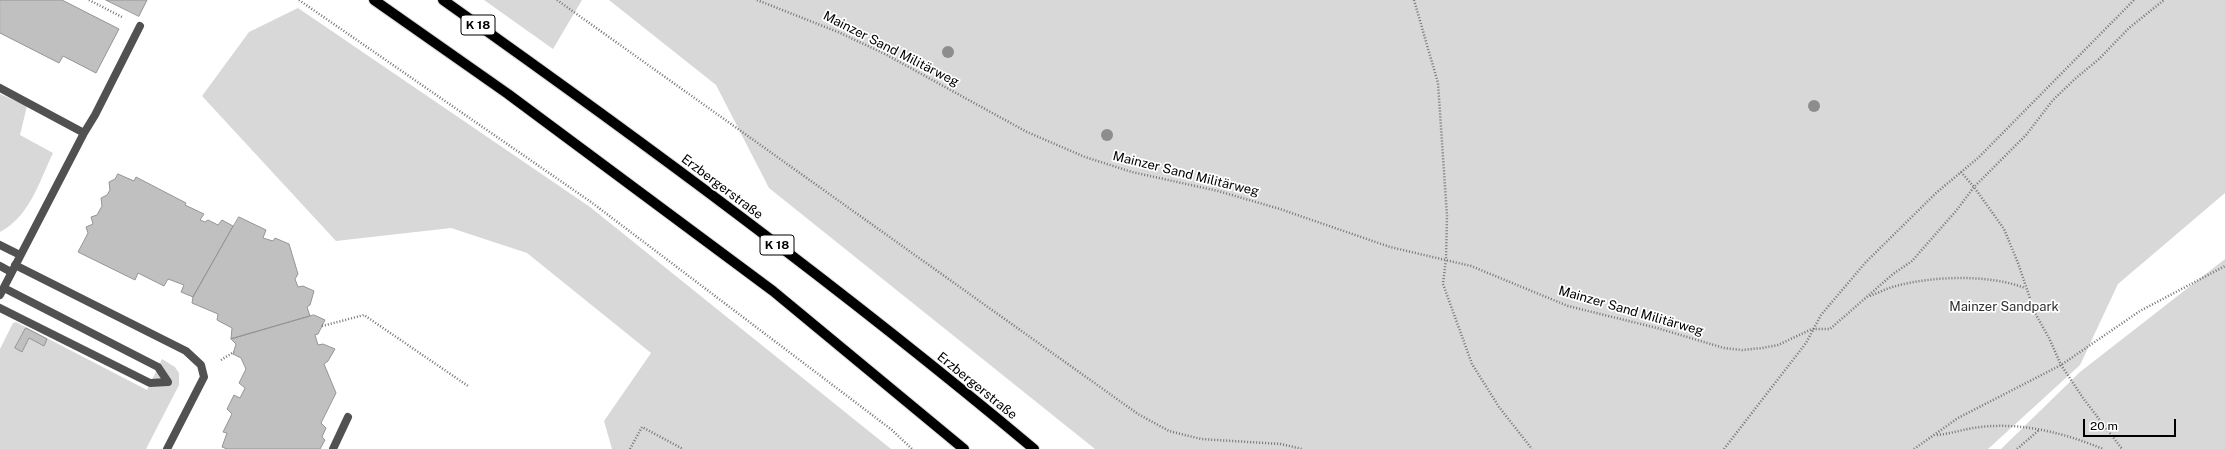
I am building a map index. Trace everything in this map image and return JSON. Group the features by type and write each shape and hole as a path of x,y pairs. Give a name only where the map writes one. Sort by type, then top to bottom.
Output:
{"main road":[{"path":"374,0 508,94 773,291 964,449"},
{"name":"Erzbergerstraße","path":"443,0 662,158 802,263 1034,449"}],"lane":[{"path":"0,308 150,383 168,382 158,367 2,291 140,26"},
{"path":"0,88 84,133"},
{"path":"0,245 20,255"},
{"path":"0,266 13,268 186,351 201,365 204,377 167,449"},
{"path":"333,449 348,417"}],"path":[{"path":"89,0 140,26"},
{"path":"298,0 591,202 892,430 912,449"},
{"path":"557,0 1138,414 1169,431 1201,439 1281,444 1302,449"},
{"name":"Mainzer Sand Militärweg","path":"757,0 838,32 898,61 1027,132 1086,157 1132,172 1218,190 1390,247 1471,266 1568,306 1657,328 1724,348 1742,350 1762,348 1778,344 1812,329"},
{"path":"1414,0 1438,83 1447,216 1446,259 1443,284 1472,364 1499,407 1532,449"},
{"path":"1724,449 1797,354 1821,314 1865,264 1936,193 1978,158 2134,0"},
{"path":"1812,329 1830,329 1912,261 1956,212 1974,187 2026,135 2053,100 2099,59 2129,28 2164,0"},
{"path":"1961,172 1974,187 2004,229 2018,263 2035,313 2049,338 2061,365 2083,398 2122,449"},
{"path":"1914,449 1936,435 1958,418 2061,365 2140,310 2225,266"},
{"path":"1868,297 1895,286 1944,280 1988,280 2011,282 2026,288"},
{"path":"322,326 364,315 468,386"},
{"path":"1936,435 1993,426 2040,429 2066,435 2103,449"},
{"path":"630,449 642,427 683,449"},
{"path":"2017,449 2040,429"}],"green space":[{"path":"484,0 582,0 553,49"},
{"name":"Mainzer Sandpark","path":"609,0 2225,0 2225,193 2118,284 2080,365 1988,449 1095,449 769,188 716,85"},
{"path":"298,8 590,207 891,449 612,449 604,421 651,353 527,253 451,228 336,241 202,96 249,32"},
{"path":"0,94 27,106 20,135 53,153 38,187 26,208 19,217 0,232"},
{"path":"2225,259 2225,449 2001,449 2080,372"},
{"path":"16,322 147,390 162,359 175,367 179,373 179,385 146,449 0,449 0,349 13,323"}],"building":[{"path":"0,0 62,0 119,29 96,73 63,56 59,63 0,33"},
{"path":"106,0 147,0 139,16"},
{"path":"118,174 134,181 136,177 186,203 185,205 204,214 200,220 205,222 208,220 218,225 222,220 233,226 193,297 181,292 184,285 168,279 164,286 138,273 135,280 78,252 88,233 86,227 93,224 91,217 97,215 102,206 101,198 107,195 110,190 109,182 115,179"},
{"path":"239,217 266,230 263,238 273,241 275,238 289,244 298,274 295,279 298,287 303,286 314,291 310,305 307,307 310,316 231,339 232,328 217,320 218,314 192,303 193,297"},
{"path":"314,315 325,320 318,334 315,335 318,345 323,344 335,349 328,361 324,364 336,393 321,423 326,428 322,437 325,440 320,449 227,449 222,447 227,433 223,432 232,414 227,409 234,395 240,398 245,388 239,383 246,369 241,358 233,354 236,344 231,339"},
{"path":"26,328 47,339 44,346 29,338 22,352 15,348"}]}
